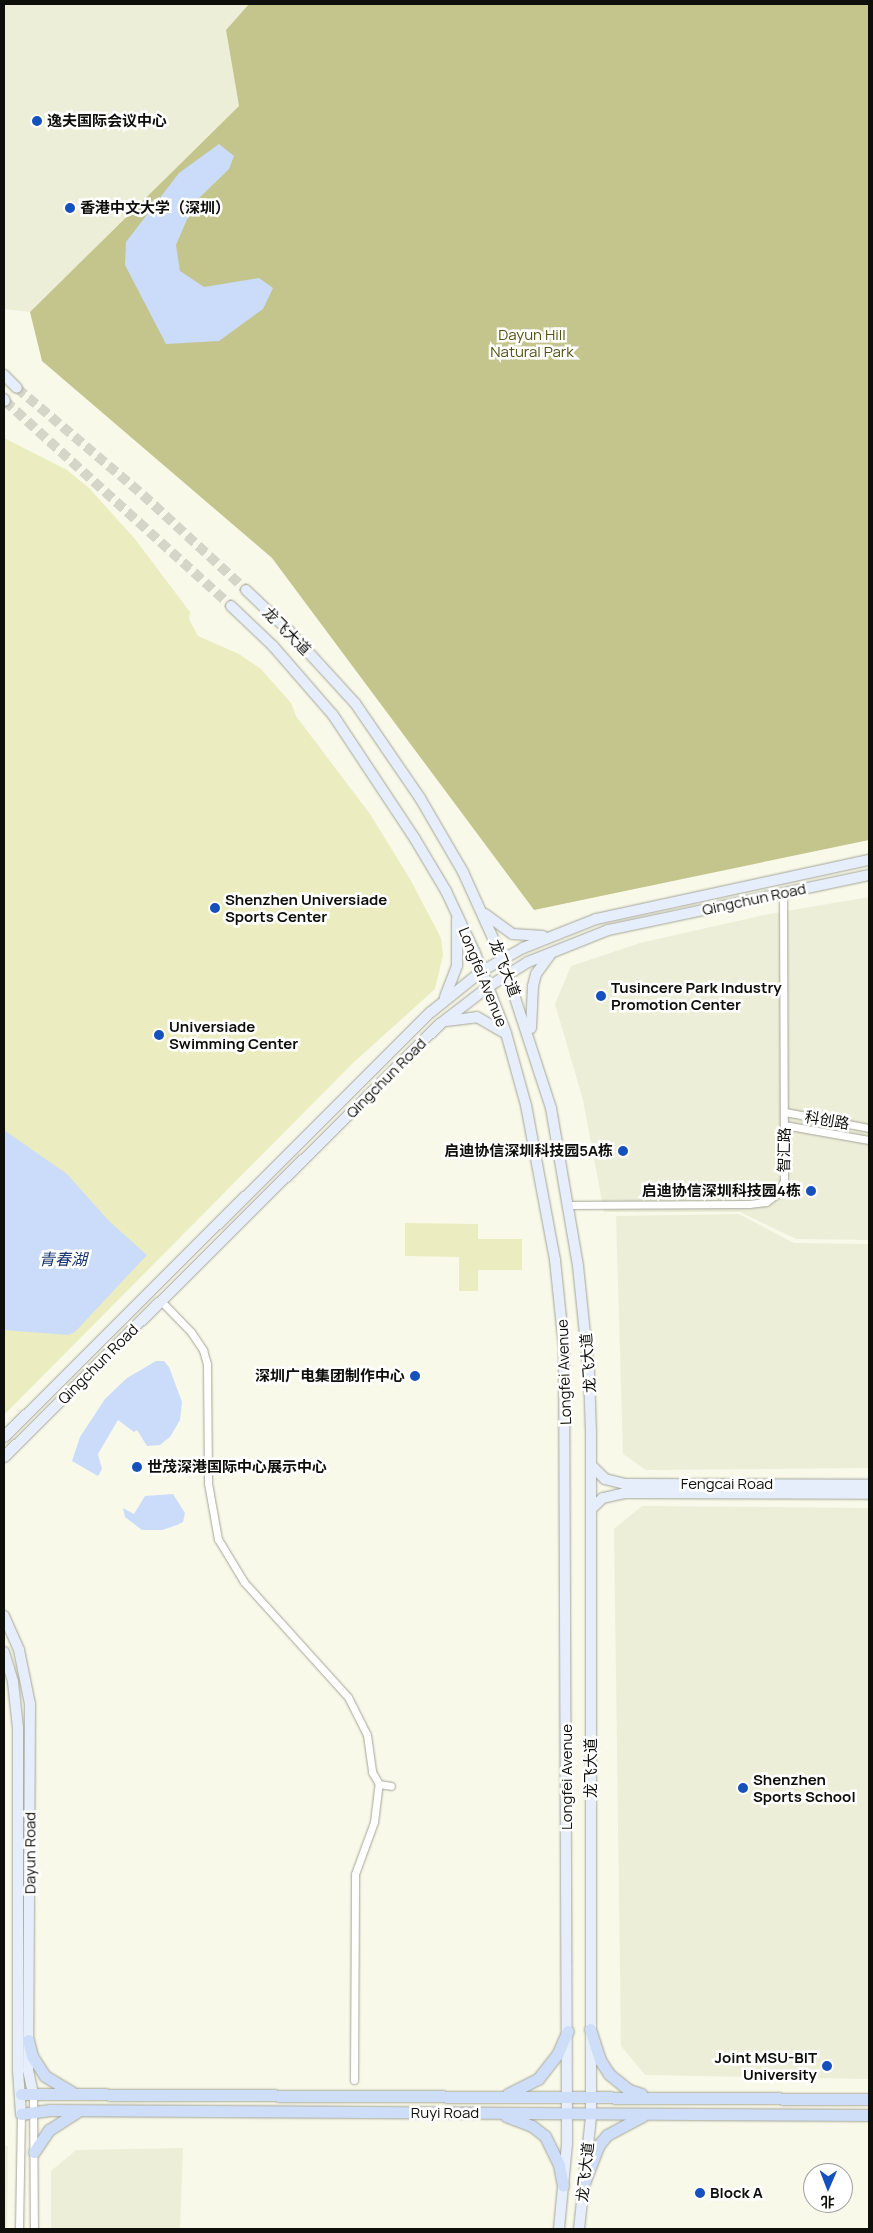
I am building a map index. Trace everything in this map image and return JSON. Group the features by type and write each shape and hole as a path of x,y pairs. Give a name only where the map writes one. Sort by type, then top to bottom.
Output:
{"main road":[{"path":"4,375 17,388"},
{"name":"龙飞大道","path":"246,590 328,673 381,738 425,806 482,911 502,958 531,1039 551,1108 568,1205 586,1339 591,1465 590,2114 579,2229"},
{"name":"Longfei Avenue","path":"231,606 273,646 333,715 415,839 456,913 482,971 506,1033 526,1105 555,1260 564,1347 568,2031 567,2113 559,2229"},
{"name":"Qingchun Road","path":"4,1437 443,1000 482,971 502,958 552,935 617,913 869,860"},
{"name":"Qingchun Road","path":"4,1457 440,1024 488,987 508,974 554,950 637,923 869,875"},
{"path":"482,911 513,934 552,935"},
{"path":"443,1000 457,964 456,913"},
{"path":"531,1039 533,986 544,961 554,950"},
{"path":"440,1024 460,1017 477,1017 506,1033"},
{"name":"Fengcai Road","path":"591,1465 605,1479 617,1483 869,1485"},
{"name":"Fengcai Road","path":"591,1509 603,1498 624,1493 869,1494"},
{"name":"Dayun Road","path":"4,1616 19,1650 30,1704 28,2070 27,2094 21,2114"},
{"name":"Dayun Road","path":"4,1652 13,1682 18,1728 18,2060 27,2094"},
{"path":"590,2029 600,2060 609,2074 629,2090 650,2097"},
{"path":"501,2097 538,2079 558,2054 568,2031"},
{"path":"28,2040 32,2056 46,2076 61,2087 81,2094"},
{"name":"Ruyi Road","path":"27,2094 869,2099"},
{"name":"Ruyi Road","path":"21,2114 33,2114 50,2110 82,2110 869,2115"},
{"path":"34,2152 49,2130 82,2110"},
{"path":"494,2113 532,2126 545,2136 559,2165 563,2186"},
{"path":"584,2183 598,2146 607,2135 649,2114"}],"street":[{"name":"智汇路","path":"568,1205 766,1202 777,1194 784,1181 783,893"},
{"name":"科创路","path":"785,1112 869,1128"},
{"path":"784,1125 869,1140"},
{"path":"161,1301 191,1332 204,1350 207,1364 208,1483 218,1539 244,1582 348,1696 367,1735 372,1772 379,1784 374,1822 355,1874 354,2080"},
{"path":"379,1784 391,1786"},
{"path":"27,2094 33,2114 34,2229"},
{"path":"19,2229 21,2114"}],"shaded area":[{"name":"香港中文大学（深圳）","path":"4,4 249,4 226,30 239,106 30,312 4,309"},
{"path":"869,897 869,1240 796,1239 740,1212 604,1212 583,1100 555,1004 571,966 640,943 769,914"},
{"path":"739,1214 794,1243 869,1244 869,1468 646,1470 623,1454 616,1216"},
{"name":"Shenzhen Sports School","path":"642,1506 869,1508 869,2079 645,2075 621,2046 614,1529"},
{"path":"4,2146 8,2146 7,2229 4,2229"},
{"path":"183,2148 180,2229 51,2229 51,2171 76,2150"}],"green space":[{"name":"Dayun Hill Natural Park","path":"249,4 869,4 869,840 534,910 272,558 42,361 30,312 239,106 226,30"},
{"name":"Shenzhen Universiade Sports Center","path":"4,438 67,470 89,488 135,539 190,612 189,619 198,636 239,654 261,669 291,703 296,716 370,814 410,879 441,938 443,955 435,989 353,1063 4,1415"},
{"path":"405,1223 478,1224 478,1239 522,1239 522,1270 478,1270 478,1291 459,1291 459,1257 405,1256"}],"water":[{"path":"219,144 234,156 229,169 194,203 176,245 180,271 204,287 259,278 273,288 263,309 219,341 166,344 125,265 126,242 179,173"},
{"name":"青春湖","path":"4,1130 67,1174 109,1221 147,1255 75,1332 68,1335 4,1330"},
{"path":"156,1361 164,1361 169,1367 182,1402 180,1420 170,1437 160,1445 147,1446 137,1430 134,1432 118,1420 98,1454 102,1469 98,1476 72,1461 80,1437 105,1399 127,1378"},
{"path":"173,1494 185,1513 183,1522 177,1525 162,1530 142,1530 125,1517 123,1508 134,1514 145,1496"}],"tunnel":[{"path":"17,388 143,495 246,590"},
{"path":"5,401 231,606"}],"place":[{"name":"逸夫国际会议中心","path":"37,121"},
{"name":"香港中文大学（深圳）","path":"70,208"},
{"name":"Shenzhen Universiade Sports Center","path":"215,908"},
{"name":"Tusincere Park Industry Promotion Center","path":"601,996"},
{"name":"Universiade Swimming Center","path":"159,1035"},
{"name":"启迪协信深圳科技园5A栋","path":"623,1151"},
{"name":"启迪协信深圳科技园4栋","path":"811,1191"},
{"name":"深圳广电集团制作中心","path":"415,1376"},
{"name":"世茂深港国际中心展示中心","path":"137,1467"},
{"name":"Shenzhen Sports School","path":"743,1788"},
{"name":"Joint MSU-BIT University","path":"827,2066"},
{"name":"Block A","path":"700,2193"}]}
